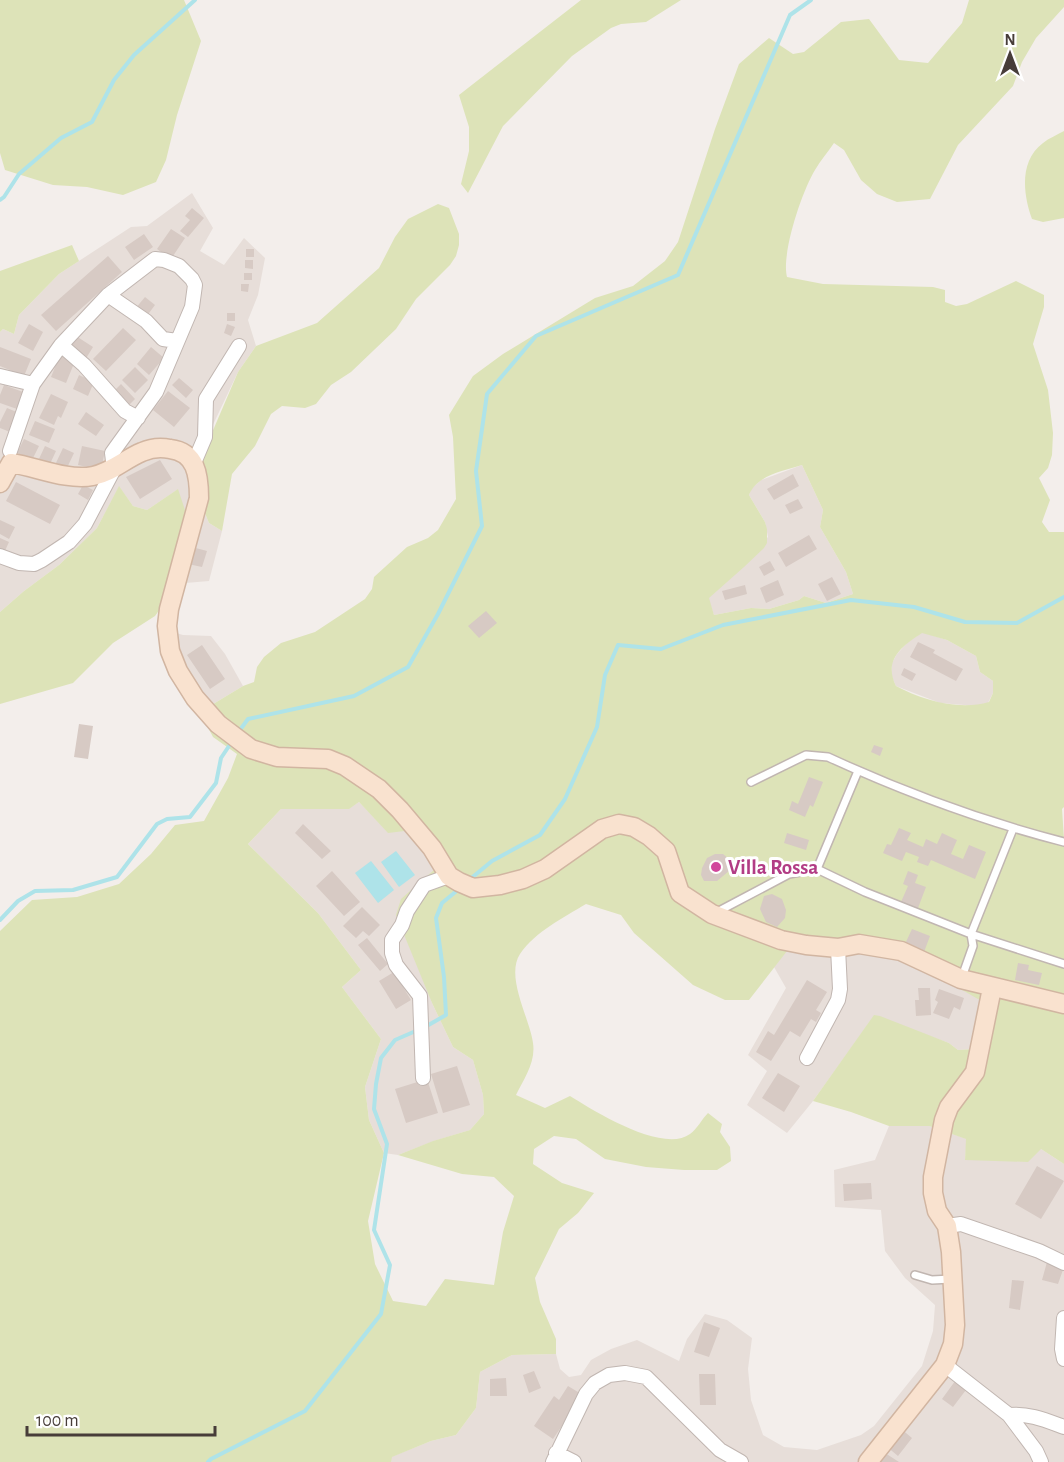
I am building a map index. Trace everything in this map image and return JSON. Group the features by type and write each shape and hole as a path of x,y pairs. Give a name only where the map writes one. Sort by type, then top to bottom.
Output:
{"street":[{"path":"0,483 7,453 33,384 61,345 108,295 155,259 179,266 195,285 192,307 156,392 112,453 114,469 85,524 69,542 33,564 19,563 0,556"},
{"path":"108,295 146,321 163,339 177,341"},
{"path":"61,345 84,365 126,411 138,418"},
{"path":"194,463 205,437 206,399 239,346"},
{"path":"0,376 33,384"},
{"path":"7,453 65,475 91,477 114,469 143,452 155,448 178,450 188,456 194,463 199,482 199,498 169,609 167,626 170,651 178,671 195,698 218,724 251,749 277,757 328,759 345,765 379,789 400,810 460,882"},
{"path":"423,1078 420,996 396,965 392,953 392,940 424,885 460,882 500,885 523,879 545,869 602,829 619,824 634,827 666,850 680,893 712,914 781,940 838,948 860,944 901,951 961,980 1064,1004"},
{"path":"807,1058 838,1000 840,989 838,948"},
{"path":"868,1462 945,1365 953,1344 955,1326 951,1252 946,1226 937,1211 933,1193 933,1177 944,1120 949,1107 975,1072 992,988"},
{"path":"946,1226 961,1224 1039,1251 1064,1263"},
{"path":"1064,1318 1062,1349 1064,1359"},
{"path":"945,1365 1009,1415 1036,1451 1041,1462"},
{"path":"574,1462 554,1458 586,1394 595,1383 609,1375 625,1373 646,1377 720,1450 741,1462"},
{"path":"1009,1415 1032,1416 1064,1427"},
{"path":"711,1462 720,1450"}],"lane":[{"path":"751,783 806,755 828,757 955,810 1013,829 1064,842"},
{"path":"816,869 858,771"},
{"path":"961,980 973,946 971,934 1013,829"},
{"path":"712,914 789,874 816,869 865,892 971,934 1064,964"},
{"path":"915,1275 932,1280 952,1279"}],"shaded area":[{"path":"192,193 213,228 200,251 224,265 244,238 265,258 258,295 248,320 256,346 238,372 210,431 191,481 209,523 222,531 209,581 174,584 177,490 147,510 133,506 119,487 97,528 59,565 0,612 0,332 3,329 14,334 19,315 59,274 131,227 147,226"},
{"path":"802,465 823,510 820,527 846,572 853,594 826,603 804,596 799,600 769,609 751,608 714,615 708,598 768,537 765,522 749,495 751,489 761,480"},
{"path":"922,632 947,640 976,656 980,672 993,681 993,693 988,703 976,706 940,703 896,686 891,675 892,663 907,643"},
{"path":"176,633 211,636 225,654 243,686 200,712 160,646"},
{"path":"359,802 388,832 413,830 436,868 416,886 422,974 432,1003 453,1047 473,1060 483,1095 484,1114 470,1130 398,1155 384,1153 369,1120 365,1087 381,1039 342,987 361,970 318,913 248,844 281,809 348,809"},
{"path":"786,951 876,951 934,974 985,1002 974,1049 958,1050 949,1043 874,1016 787,1133 747,1105 767,1071 748,1055 786,988 774,967"},
{"path":"889,1126 929,1126 967,1139 965,1159 1041,1149 1064,1164 1064,1462 391,1462 391,1457 431,1441 456,1435 476,1408 480,1372 512,1355 556,1354 560,1369 569,1377 581,1375 591,1360 611,1349 637,1340 679,1361 687,1339 705,1314 727,1320 752,1338 748,1369 751,1400 763,1435 784,1447 817,1450 861,1435 874,1426 922,1366 933,1331 935,1305 905,1278 885,1251 881,1210 835,1207 834,1170 875,1160"}],"green space":[{"path":"0,0 184,0 201,41 177,115 166,160 156,182 123,195 87,187 53,185 5,170 0,153"},
{"path":"581,0 681,0 646,22 621,24 611,28 572,56 503,126 468,193 461,184 469,151 469,127 459,95"},
{"path":"969,0 1064,0 1064,7 1036,38 1022,62 1013,86 958,145 930,199 897,202 877,194 861,180 844,150 834,143 817,167 804,192 790,239 786,267 787,277 823,284 933,287 945,290 945,302 956,306 967,304 1016,281 1044,295 1044,307 1033,344 1048,390 1053,433 1052,455 1048,468 1039,478 1050,500 1042,522 1049,532 1064,532 1064,807 1062,809 1064,839 1064,1164 1041,1149 1028,1162 965,1160 966,1139 929,1126 889,1126 813,1101 874,1015 949,1043 958,1050 974,1049 985,1003 934,974 876,951 787,951 749,1000 725,1000 693,985 634,933 621,915 586,904 534,938 520,954 516,963 517,986 531,1033 533,1057 516,1095 545,1108 570,1096 611,1120 646,1135 663,1139 678,1139 690,1134 708,1113 722,1124 720,1132 730,1147 731,1161 717,1170 646,1167 605,1159 576,1139 554,1136 534,1149 533,1164 562,1183 594,1193 578,1213 559,1229 535,1278 540,1302 556,1339 556,1354 512,1355 480,1372 476,1408 456,1435 431,1441 392,1457 391,1462 0,1462 0,931 32,900 77,897 119,884 151,854 175,825 204,821 228,778 237,754 213,737 200,712 243,686 254,682 257,667 264,657 281,643 315,632 365,599 372,589 374,577 407,547 428,538 438,530 456,499 453,437 449,415 473,376 503,354 595,298 633,286 665,261 678,242 739,64 769,38 793,54 804,52 841,22 869,19 899,60 928,63 962,23","holes":["802,465 823,510 820,527 846,572 853,594 826,603 804,596 799,600 769,609 751,608 714,615 709,598 767,543 765,522 749,495 753,488 764,478","922,633 947,640 976,656 980,672 993,681 993,693 989,702 965,705 941,703 917,696 896,686 892,669 893,661","359,802 388,833 413,830 436,868 401,899 396,915 432,1003 453,1047 473,1060 483,1095 484,1114 470,1130 398,1155 462,1174 494,1177 514,1196 503,1232 494,1285 445,1279 426,1306 393,1301 375,1264 368,1221 384,1153 369,1120 365,1087 381,1039 342,987 361,970 318,913 248,844 281,809 349,809"]},
{"path":"1064,131 1064,218 1043,222 1032,219 1025,189 1025,178 1030,159 1043,143"},
{"path":"438,204 449,208 459,234 456,256 450,265 416,299 396,329 351,372 331,385 316,404 305,408 282,406 271,414 255,446 232,474 222,531 209,523 199,499 196,470 238,372 256,346 317,323 379,268 395,237 408,219"},
{"path":"72,245 79,261 59,274 19,315 14,334 3,329 0,332 0,271"},
{"path":"119,486 133,506 147,510 178,489 185,510 173,591 155,616 113,643 73,683 0,704 0,612 59,565 97,528"}],"water":[{"path":"396,851 415,875 399,887 381,862"},
{"path":"371,861 394,890 378,903 355,873"}],"building":[{"path":"192,208 204,218 188,237 180,231 190,220 185,216"},
{"path":"171,229 185,238 171,259 157,249"},
{"path":"144,234 153,247 134,260 125,247"},
{"path":"246,249 254,249 254,257 246,257"},
{"path":"108,256 122,272 56,331 41,315"},
{"path":"245,260 253,260 253,269 245,268"},
{"path":"244,273 252,273 252,280 244,280"},
{"path":"241,284 249,284 248,292 241,291"},
{"path":"145,297 155,305 146,317 135,309"},
{"path":"227,313 235,313 235,321 227,321"},
{"path":"29,324 43,332 33,351 18,343"},
{"path":"227,324 235,327 231,336 224,333"},
{"path":"123,328 136,340 106,371 93,359"},
{"path":"76,336 93,347 85,360 68,348"},
{"path":"0,347 31,359 24,376 0,366"},
{"path":"151,347 164,358 149,375 137,364"},
{"path":"60,355 75,361 66,383 51,377"},
{"path":"135,367 148,380 135,393 122,380"},
{"path":"79,375 94,382 88,396 73,389"},
{"path":"179,378 193,390 186,398 172,385"},
{"path":"121,384 135,399 126,408 112,393"},
{"path":"4,385 23,392 17,409 0,403"},
{"path":"168,391 190,408 174,427 153,410"},
{"path":"51,394 68,402 61,418 58,416 54,425 39,418"},
{"path":"7,408 19,413 10,432 0,428 0,422"},
{"path":"86,412 104,425 96,436 78,424"},
{"path":"35,421 55,429 49,443 29,435"},
{"path":"24,439 39,446 32,460 17,453"},
{"path":"45,446 56,451 49,466 38,461"},
{"path":"82,446 105,451 101,470 78,465"},
{"path":"63,448 74,453 66,470 55,465"},
{"path":"160,460 172,479 140,499 126,477"},
{"path":"793,474 799,486 774,500 767,489"},
{"path":"16,482 60,505 50,524 6,501"},
{"path":"83,485 93,490 88,500 78,494"},
{"path":"798,499 803,508 790,514 785,505"},
{"path":"0,520 15,527 9,539 0,534"},
{"path":"809,535 817,549 786,567 778,553"},
{"path":"0,538 9,542 3,555 0,554"},
{"path":"192,547 207,551 202,567 188,564"},
{"path":"770,561 775,570 764,576 759,567"},
{"path":"832,577 841,594 827,601 818,584"},
{"path":"778,580 784,595 766,603 760,588"},
{"path":"745,585 747,594 725,600 722,591"},
{"path":"486,611 497,623 479,638 468,626"},
{"path":"918,642 935,650 933,653 963,669 956,681 910,657"},
{"path":"202,645 225,679 210,689 187,655"},
{"path":"904,668 916,674 912,681 901,675"},
{"path":"79,724 93,726 88,759 74,757"},
{"path":"874,745 883,748 880,756 871,752"},
{"path":"809,777 823,782 813,807 810,805 805,817 789,810 792,801 798,804"},
{"path":"303,824 331,851 322,859 295,833"},
{"path":"899,828 911,833 907,840 923,847 926,839 937,844 942,833 957,840 951,854 963,859 969,845 986,852 975,879 931,860 928,866 917,862 919,857 906,852 902,861 883,853 887,844 891,845"},
{"path":"787,833 809,840 806,850 784,843"},
{"path":"715,854 723,854 729,859 729,871 717,881 704,881 701,875 702,868 707,858"},
{"path":"332,871 360,902 344,916 316,886"},
{"path":"908,871 918,875 915,883 926,887 918,908 901,902 908,886 903,884"},
{"path":"772,894 782,899 786,910 785,918 777,927 766,922 760,909 764,896"},
{"path":"362,907 380,925 369,936 363,931 356,938 343,926"},
{"path":"912,929 930,936 924,952 905,944"},
{"path":"367,938 388,964 380,971 358,945"},
{"path":"1018,963 1029,965 1028,970 1042,973 1039,985 1015,980"},
{"path":"394,972 411,1000 396,1009 379,981"},
{"path":"807,980 827,992 816,1010 821,1013 816,1022 811,1019 800,1037 790,1031 771,1061 756,1052 768,1031 774,1035"},
{"path":"918,988 930,988 931,1015 916,1016 915,1000 919,1000"},
{"path":"939,989 964,998 960,1010 954,1007 949,1019 933,1013 938,1002 935,1000"},
{"path":"457,1066 470,1105 443,1113 431,1074"},
{"path":"778,1073 800,1086 784,1112 762,1098"},
{"path":"427,1079 438,1113 406,1123 395,1089"},
{"path":"1037,1166 1064,1181 1041,1219 1015,1204"},
{"path":"871,1183 872,1199 844,1201 843,1184"},
{"path":"1047,1262 1064,1267 1058,1284 1042,1280"},
{"path":"1012,1280 1024,1281 1020,1310 1009,1308"},
{"path":"704,1322 720,1328 709,1357 694,1352"},
{"path":"534,1371 541,1388 529,1393 523,1375"},
{"path":"699,1374 715,1374 716,1405 700,1405"},
{"path":"958,1377 969,1386 953,1407 942,1399"},
{"path":"506,1378 507,1396 490,1396 490,1379"},
{"path":"568,1386 583,1395 553,1439 534,1426 554,1396 559,1400"},
{"path":"900,1428 912,1438 898,1456 886,1446"},
{"path":"885,1453 899,1462 879,1462"}],"waterway":[{"path":"0,200 19,174 61,138 92,122 114,80 134,55 195,0"},
{"path":"237,734 248,719 354,696 408,667 438,614 482,526 476,471 487,394 536,336 678,275 790,15 811,0"},
{"path":"469,880 492,861 540,835 565,799 597,727 605,675 618,645 661,649 723,625 851,600 914,607 965,622 1017,623 1064,597"},
{"path":"0,920 18,901 35,891 73,890 117,877 157,824 167,819 190,817 216,783 221,758 231,743"},
{"path":"425,1027 446,1015 444,977 436,918 442,903 459,889"},
{"path":"208,1462 305,1411 381,1314 390,1265 374,1230 387,1144 374,1109 376,1084 381,1058 395,1040 418,1030"}],"place":[{"name":"Villa Rossa","path":"716,867"}]}
